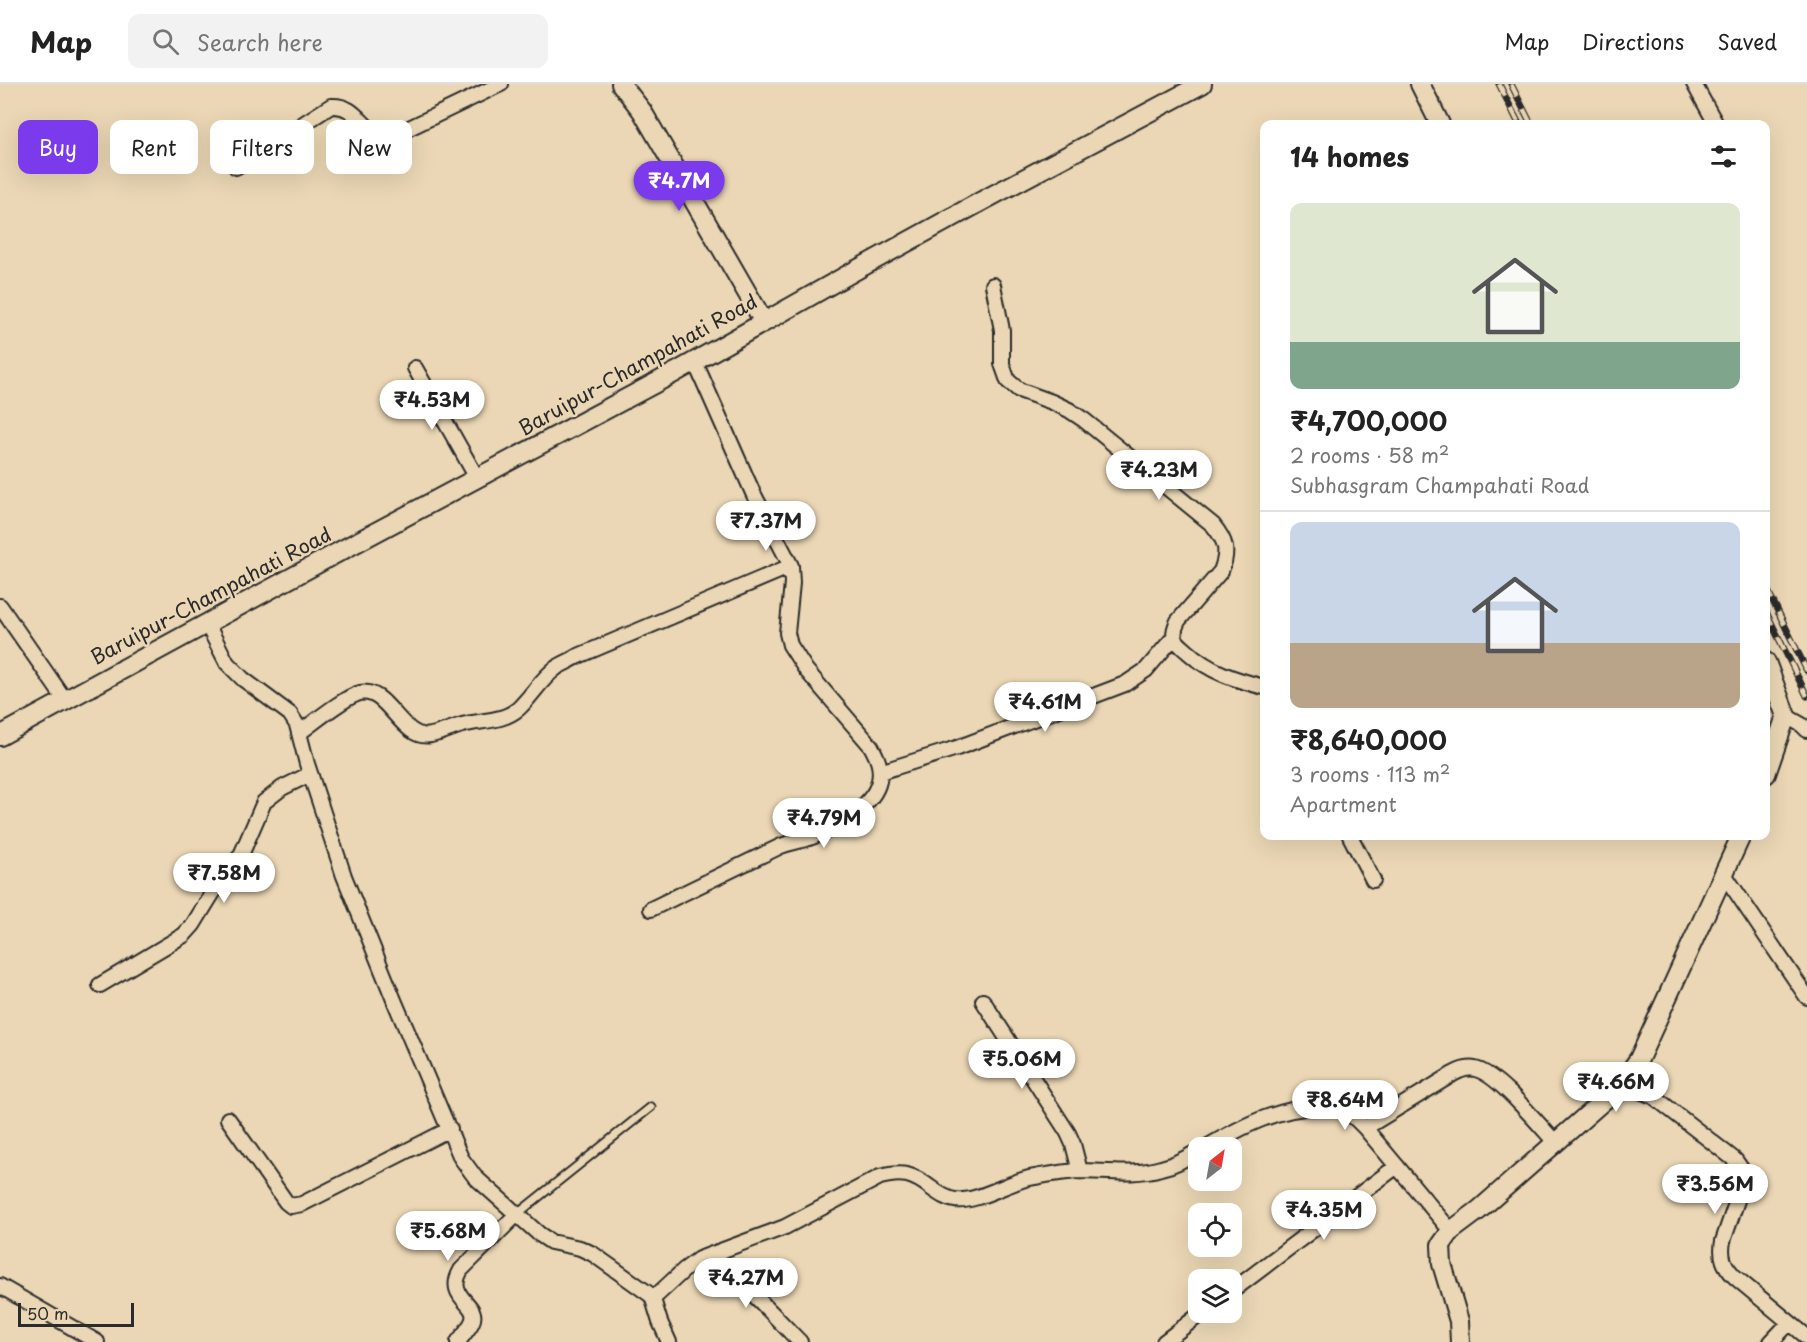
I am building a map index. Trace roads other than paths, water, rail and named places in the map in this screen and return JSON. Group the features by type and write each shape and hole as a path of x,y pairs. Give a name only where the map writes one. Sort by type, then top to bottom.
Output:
{"main road":[{"path":"621,84 642,111 764,322"},
{"name":"Baruipur-Champahati Road","path":"0,735 695,362 971,206 1202,84"},
{"path":"1420,84 1438,120"},
{"path":"1770,762 1786,716 1772,700"},
{"path":"1460,1342 1459,1321 1442,1264 1441,1245 1451,1231 1479,1210 1619,1087 1639,1059 1739,840"}],"street":[{"path":"309,120 331,106 341,106 378,134 388,136 501,84"},
{"path":"1694,84 1714,120"},
{"path":"993,285 1002,330 1002,364 1008,381 1018,390 1069,410 1084,420 1213,525 1223,537 1226,549 1221,571 1178,621 1174,629 1174,637 1193,657 1210,668 1232,679 1260,686"},
{"path":"651,909 781,846 835,827 870,799 879,783 880,772 878,759 871,746 806,670 790,645 788,633 791,566 753,493 695,362"},
{"path":"415,368 477,478"},
{"path":"299,733 350,698 369,692 411,730 421,736 431,736 474,722 506,717 518,709 556,668 791,566"},
{"path":"0,606 65,700"},
{"path":"207,624 227,663 243,679 290,714 297,725 310,774 344,876 461,1158 474,1177 516,1215 551,1242 580,1248 593,1254 652,1296 669,1342"},
{"path":"880,772 957,748 1125,684 1146,670 1174,637"},
{"path":"1786,716 1807,730"},
{"path":"100,985 184,935 241,855 264,802 282,788 310,774"},
{"path":"1352,840 1372,880"},
{"path":"1724,874 1807,997"},
{"path":"982,1001 1068,1133 1080,1171"},
{"path":"1365,1128 1466,1068 1478,1069 1495,1080 1556,1143"},
{"path":"1619,1087 1635,1089 1653,1096 1735,1160 1742,1170 1744,1180 1723,1241 1722,1260 1735,1277 1807,1337"},
{"path":"1223,1137 1270,1115 1302,1107 1335,1106 1350,1113 1365,1128 1451,1231"},
{"path":"228,1119 291,1206 302,1204 450,1128"},
{"path":"652,1296 657,1295 699,1259 785,1227 880,1177 894,1173 913,1176 953,1200 969,1200 1020,1180 1054,1173 1141,1172 1159,1169 1188,1157"},
{"path":"1242,1283 1397,1166"},
{"path":"458,1342 474,1316 472,1310 458,1294 456,1278 461,1270 516,1215"},
{"path":"714,1254 800,1342"},
{"path":"0,1286 97,1342"},
{"path":"1164,1342 1189,1323"},
{"path":"1771,1342 1789,1323"}],"lane":[{"path":"516,1215 651,1107"}],"railway":[{"path":"1499,84 1517,120"},
{"path":"1511,84 1529,120"},
{"path":"1770,595 1807,671"},
{"path":"1770,620 1807,696"}]}
